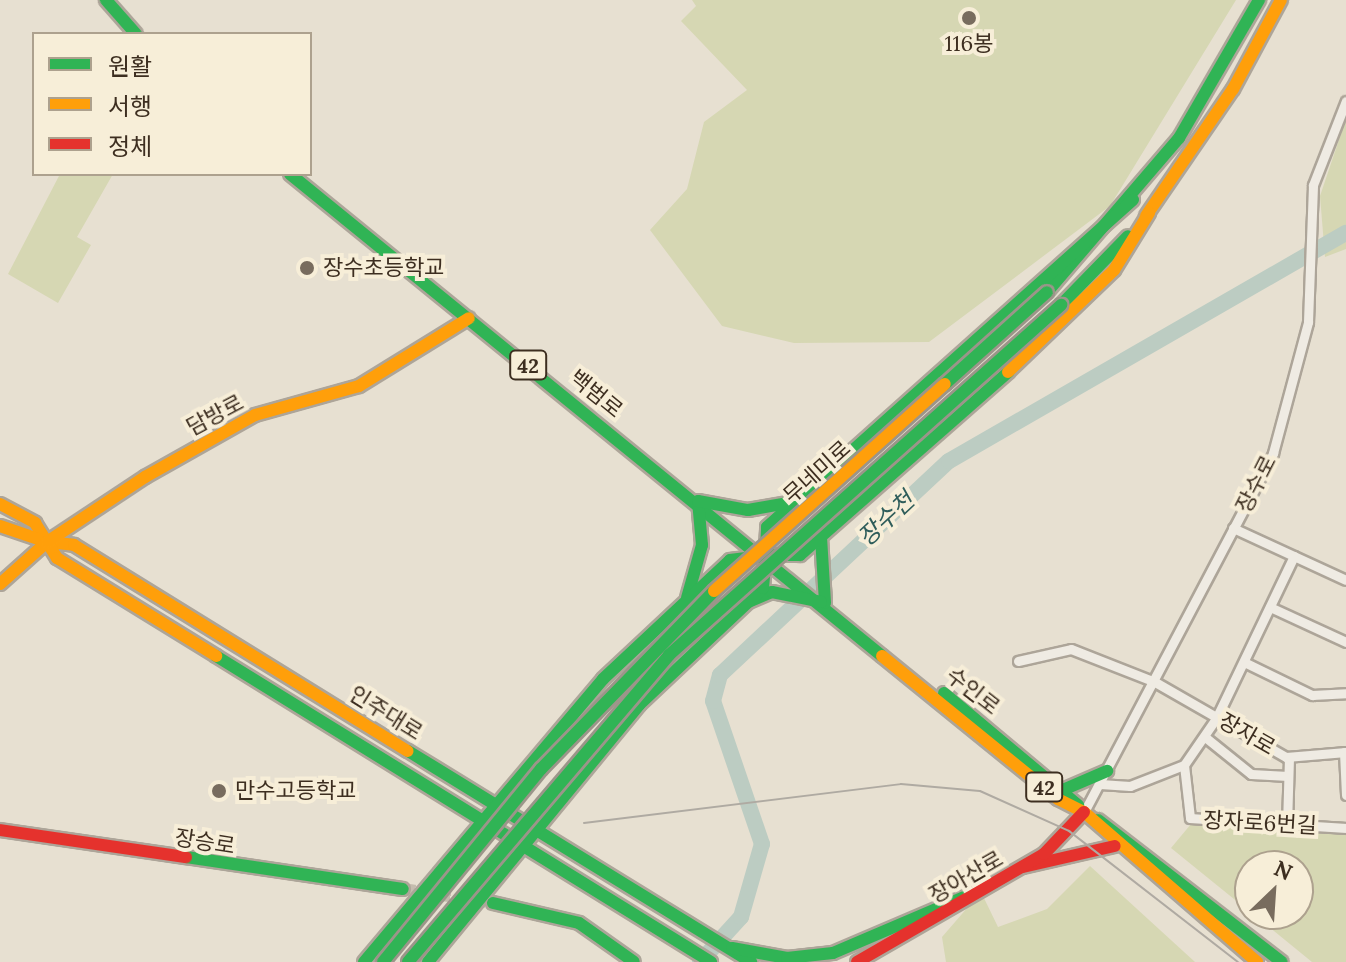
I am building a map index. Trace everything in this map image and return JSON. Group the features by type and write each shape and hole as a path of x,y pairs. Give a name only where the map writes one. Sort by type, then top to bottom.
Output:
{"main road":[{"path":"106,0 134,32"},
{"name":"무네미로","path":"383,962 541,769 657,642 1047,292 1133,200 1179,138 1259,0"},
{"name":"무네미로","path":"408,962 669,655 1061,305 1149,213 1233,89 1281,0"},
{"name":"백범로","path":"292,176 766,555"},
{"path":"428,962 639,705 763,588 767,527 1133,200"},
{"path":"364,962 603,679 687,598 730,560 766,555 800,555 1073,314 1114,270 1149,213"},
{"name":"담방로","path":"0,584 47,542 255,415 359,386 469,318"},
{"path":"687,598 702,545 698,501 748,510 794,502"},
{"name":"인주대로","path":"0,504 35,523 57,558 487,818 711,962"},
{"name":"인주대로","path":"0,526 47,542 74,545 728,948"},
{"path":"746,603 772,592 828,606 817,551 821,537"},
{"name":"수인로","path":"766,555 1058,799 1084,812 1282,962"},
{"name":"수인로","path":"828,606 1065,789 1115,846 1257,962"},
{"path":"1065,789 1107,771"},
{"name":"장아산로","path":"857,962 1058,844 1084,812"},
{"name":"장승로","path":"0,830 403,889"},
{"path":"1023,867 1115,846"},
{"path":"728,948 787,958 833,953 942,901 974,896"},
{"path":"493,903 579,923 634,962"},
{"path":"873,962 889,944"},
{"path":"728,948 751,962"}],"street":[{"name":"장수로","path":"1084,812 1273,453 1308,322 1313,185 1346,101"},
{"path":"1233,528 1346,580"},
{"path":"1100,784 1130,786 1184,765 1217,717 1294,556"},
{"path":"1270,607 1346,642"},
{"path":"1018,661 1071,649 1155,682"},
{"path":"1244,662 1312,695 1346,693"},
{"name":"장자로","path":"1155,682 1289,757 1345,752"},
{"path":"1205,737 1251,774 1288,776"},
{"path":"1345,752 1346,795"},
{"path":"1287,825 1289,757"},
{"name":"장자로6번길","path":"1184,765 1190,818 1346,828"}],"green space":[{"path":"692,0 1236,0 1110,206 929,342 794,343 722,326 650,230 687,189 704,122 747,90 681,21 696,6"},
{"path":"1346,119 1346,249 1325,257 1320,196"},
{"path":"59,176 112,176 77,237 91,245 58,303 8,274"},
{"path":"1191,824 1346,831 1346,962 1312,962 1273,930 1314,930 1314,850 1234,850 1234,899 1171,848"},
{"path":"1090,866 1195,962 946,962 942,937 981,892 998,927 1047,909"}],"waterway":[{"name":"장수천","path":"700,962 741,917 762,844 713,701 720,675 949,461 1346,233"}],"tunnel":[{"path":"403,889 493,903"}],"tram line":[{"path":"584,823 901,784 980,791 1069,831 1238,962"}],"traffic: fast":[{"path":"106,0 134,32"},
{"path":"1047,292 1179,138 1259,0"},
{"path":"292,176 882,656"},
{"path":"766,549 767,527 1133,200"},
{"path":"1061,305 1128,236"},
{"path":"945,384 1047,292"},
{"path":"408,962 669,655 1061,305"},
{"path":"428,962 639,705 763,588 766,555 800,555 1008,372"},
{"path":"687,598 702,545 698,501 748,510 794,502"},
{"path":"821,537 825,603"},
{"path":"364,962 603,679 730,560 754,557"},
{"path":"383,962 541,769 714,591"},
{"path":"746,603 772,592 821,602"},
{"path":"216,656 711,962"},
{"path":"944,693 1078,805"},
{"path":"408,751 751,962"},
{"path":"1065,789 1107,771"},
{"path":"1098,820 1282,962"},
{"path":"186,857 403,889"},
{"path":"732,948 787,958 833,953 964,897"},
{"path":"493,903 579,923 634,962"}],"traffic: slow":[{"path":"1146,216 1233,89 1281,0"},
{"path":"1008,372 1114,270 1149,213"},
{"path":"0,584 47,542 145,477 255,415 359,386 469,318"},
{"path":"714,591 945,384"},
{"path":"0,504 35,523 47,542 74,545 408,751"},
{"path":"0,526 47,542 57,558 216,656"},
{"path":"882,656 1058,799 1084,812 1257,962"}],"traffic: jam":[{"path":"857,962 1044,854 1084,812"},
{"path":"0,830 186,857"},
{"path":"1023,867 1115,846"}],"place":[{"name":"116봉","path":"969,18"},
{"name":"장수초등학교","path":"307,268"},
{"name":"만수고등학교","path":"219,791"}]}
